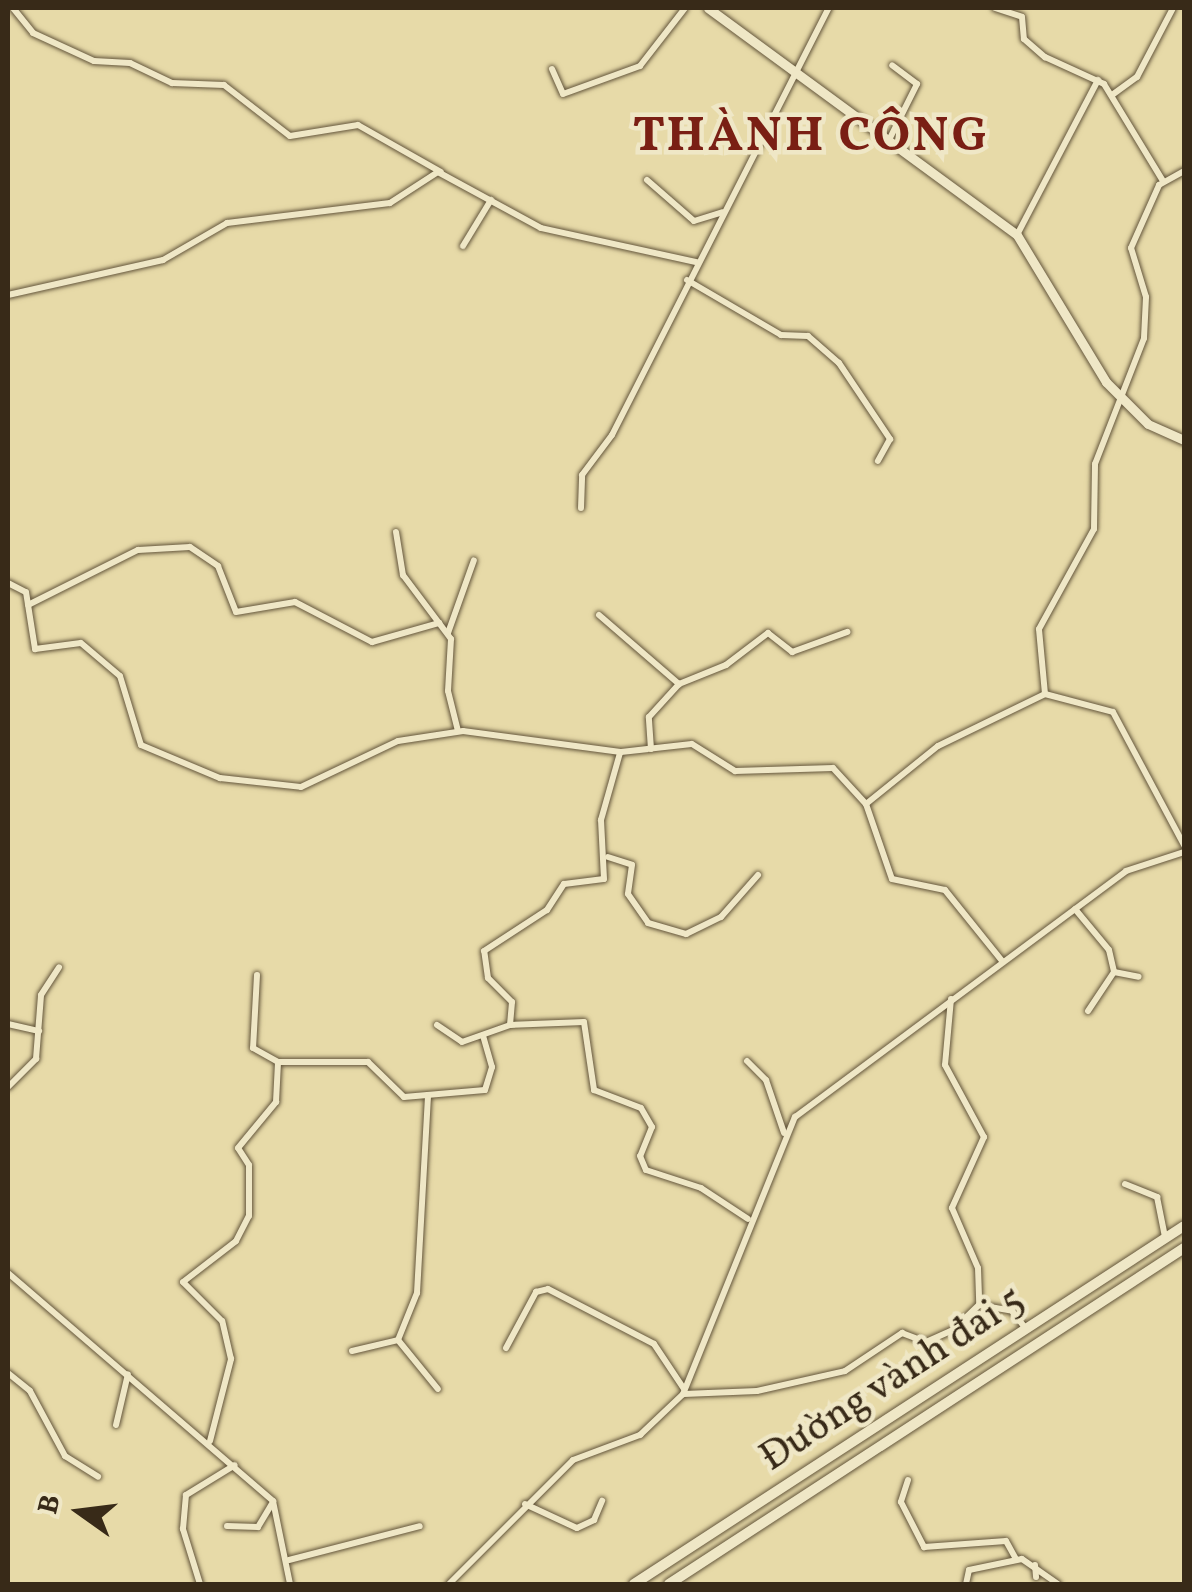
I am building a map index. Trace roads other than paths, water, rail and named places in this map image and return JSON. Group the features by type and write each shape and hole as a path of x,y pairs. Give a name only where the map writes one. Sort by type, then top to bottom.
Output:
{"main road":[{"name":"Đường vành đai 5","path":"634,1584 1184,1226"},
{"name":"Đường vành đai 5","path":"669,1584 1183,1250"}],"street":[{"path":"14,8 33,33 94,61 130,63 172,83 224,85 290,136 358,125 549,230 696,262"},
{"path":"552,69 562,94 640,66 685,8"},
{"path":"708,8 1017,235 1121,396 1184,440"},
{"path":"581,508 582,475 612,435 696,262 829,8"},
{"path":"995,8 1022,17 1024,38 1045,57 1098,80 1112,95 1162,181"},
{"path":"1112,95 1137,78 1173,8"},
{"path":"888,143 917,84 892,65"},
{"path":"1017,235 1098,80"},
{"path":"1045,694 1039,629 1094,529 1095,464 1141,352 1147,305 1130,248 1162,181 1184,171"},
{"path":"8,295 164,260 227,223 390,203 442,173"},
{"path":"647,180 694,221 724,211"},
{"path":"463,246 492,200"},
{"path":"687,280 778,334 808,336 839,363 890,439 878,461"},
{"path":"396,532 403,576 448,634"},
{"path":"28,604 138,550 190,547 218,566 236,612 295,602 372,642 439,623"},
{"path":"458,731 448,634 474,560"},
{"path":"8,583 26,592 35,649 77,641 120,676 141,745 220,778 301,787 390,744 458,731 621,752 700,746 730,770 833,768 866,804 892,879 945,890 1002,961"},
{"path":"599,616 679,684"},
{"path":"651,749 649,717 679,684 731,663 768,634 792,652 847,632"},
{"path":"449,1584 525,1504 582,1454 640,1435 684,1392 784,1133 1002,961 1134,867 1184,848 1112,712 1045,694 938,746 866,804"},
{"path":"510,1025 512,1002 488,978 484,951 547,910 564,884 602,881 608,857 601,820 621,752"},
{"path":"608,857 632,864 628,894 648,923 686,934 721,917 758,875"},
{"path":"1075,909 1110,950 1114,972 1088,1011"},
{"path":"8,1088 36,1059 41,995 59,966"},
{"path":"1114,972 1139,976"},
{"path":"257,975 250,1042 278,1062 368,1062 404,1097 485,1090 492,1067 483,1035"},
{"path":"684,1392 757,1392 845,1370 902,1333 922,1342 954,1330 978,1304 978,1268 952,1208 984,1137 945,1065 951,998"},
{"path":"436,1024 455,1040 510,1025 584,1022 594,1090 641,1108 652,1127 640,1156 646,1170 701,1188 748,1219"},
{"path":"8,1024 39,1031"},
{"path":"747,1061 766,1080 784,1133"},
{"path":"210,1441 231,1359 222,1321 183,1282 236,1241 249,1216 249,1165 238,1148 276,1102 278,1062"},
{"path":"398,1340 417,1298 428,1097"},
{"path":"1126,1184 1158,1197 1165,1238"},
{"path":"8,1273 210,1441 273,1501 289,1560 290,1584"},
{"path":"506,1348 536,1292 548,1289 654,1344 684,1392"},
{"path":"978,1304 1012,1311 1026,1329"},
{"path":"352,1351 398,1340"},
{"path":"398,1340 438,1388"},
{"path":"8,1373 30,1391 65,1456 98,1477"},
{"path":"116,1425 128,1374"},
{"path":"200,1584 183,1529 186,1494 235,1465"},
{"path":"908,1480 902,1502 924,1547 1006,1542 1016,1560"},
{"path":"226,1526 258,1527 273,1501"},
{"path":"525,1504 577,1528 594,1520 602,1502"},
{"path":"289,1560 420,1526"},
{"path":"966,1584 969,1570 1016,1560 1034,1565 1058,1584"},
{"path":"1034,1565 1036,1577"}],"district":[{"name":"THÀNH CÔNG","path":"811,138"}]}
